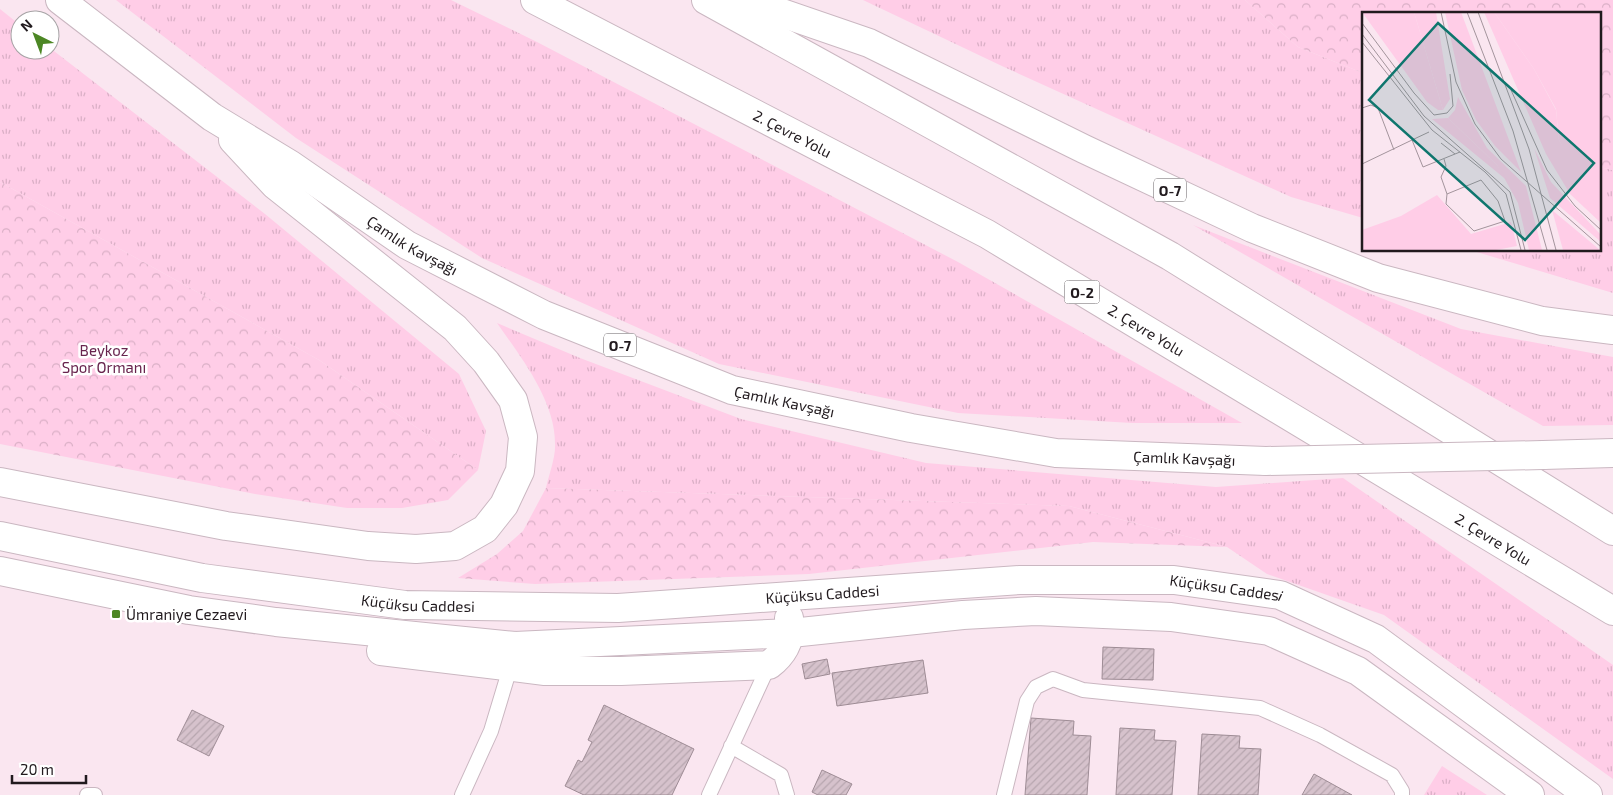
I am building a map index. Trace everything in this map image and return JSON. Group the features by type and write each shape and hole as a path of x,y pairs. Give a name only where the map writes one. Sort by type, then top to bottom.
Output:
{"main road":[{"name":"Çamlık Kavşağı","path":"60,0 212,117 292,165 416,250 544,315 732,390 911,428 1056,454 1266,461 1613,453"},
{"name":"2. Çevre Yolu","path":"535,0 987,234 1613,611"},
{"path":"706,0 1170,256 1613,531"},
{"name":"O-7","path":"744,0 869,43 1084,149 1252,228 1378,278 1542,321 1613,330"},
{"path":"0,482 226,526 368,546 416,549 455,546 485,529 504,505 520,471 523,437 513,400 486,362 455,328 276,185 212,117"},
{"name":"Küçüksu Caddesi","path":"0,536 202,578 405,605 618,608 1020,580 1174,580 1280,595 1376,639 1588,795"},
{"path":"0,571 189,610 276,622 515,646 791,633 963,615 1036,611 1171,617 1269,631 1358,671 1530,795"},
{"path":"276,622 297,639 510,668 545,671 620,671 769,664 778,658 787,646 791,633 785,607 776,598"},
{"path":"510,668 499,658 496,644 503,632 518,628 624,626 666,623 691,604"}],"lane":[{"path":"708,795 769,664"},
{"path":"462,795 491,731 510,668"},
{"path":"1004,795 1027,701 1036,687 1052,679 1083,690 1260,708 1320,735 1392,775 1402,791 1402,795"},
{"path":"731,746 781,775 787,795"},
{"path":"87,795 95,795"}],"green space":[{"path":"116,0 451,0 537,42 958,262 1242,423 1132,423 958,413 719,364 482,258 296,138"},
{"path":"863,0 1245,0 1298,47 1362,73 1362,218 1291,197 1004,67"},
{"path":"1245,0 1613,0 1613,170 1600,167 1600,12 1362,12 1362,73 1298,47"},
{"path":"0,9 10,17 10,60 60,60 60,56 265,214 459,374 486,431 478,470 319,360 0,182"},
{"path":"1600,167 1613,170 1613,293 1473,251 1600,251"},
{"name":"Beykoz Spor Ormanı","path":"0,182 319,360 478,470 448,500 402,508 347,508 255,494 0,444"},
{"path":"1193,225 1461,329 1613,357 1613,425 1543,426"},
{"path":"497,323 580,358 741,419 926,463 1216,487 1343,478 1613,665 1613,779 1384,615 1267,574 1227,547 1069,506 546,488 555,448 549,411 535,379"},
{"path":"546,488 1069,506 1227,547 1093,542 809,574 535,584 458,578 497,554 523,531"},
{"path":"1442,766 1487,795 1424,795"}],"building":[{"path":"1103,647 1154,649 1153,680 1102,679"},
{"path":"827,659 830,674 805,679 802,664"},
{"path":"923,660 928,693 837,706 832,673"},
{"path":"604,705 694,749 672,795 584,795 565,786 578,760 582,762 592,742 588,740"},
{"path":"192,710 224,726 209,756 177,740"},
{"path":"1031,718 1074,721 1073,735 1091,736 1087,795 1025,795"},
{"path":"1120,728 1155,730 1154,740 1176,741 1172,795 1116,795"},
{"path":"1202,734 1240,736 1239,748 1261,749 1258,795 1198,795"},
{"path":"822,770 852,784 846,795 818,795 812,792"},
{"path":"1314,774 1352,795 1302,795"}],"place":[{"name":"Ümraniye Cezaevi","path":"116,614"}]}
